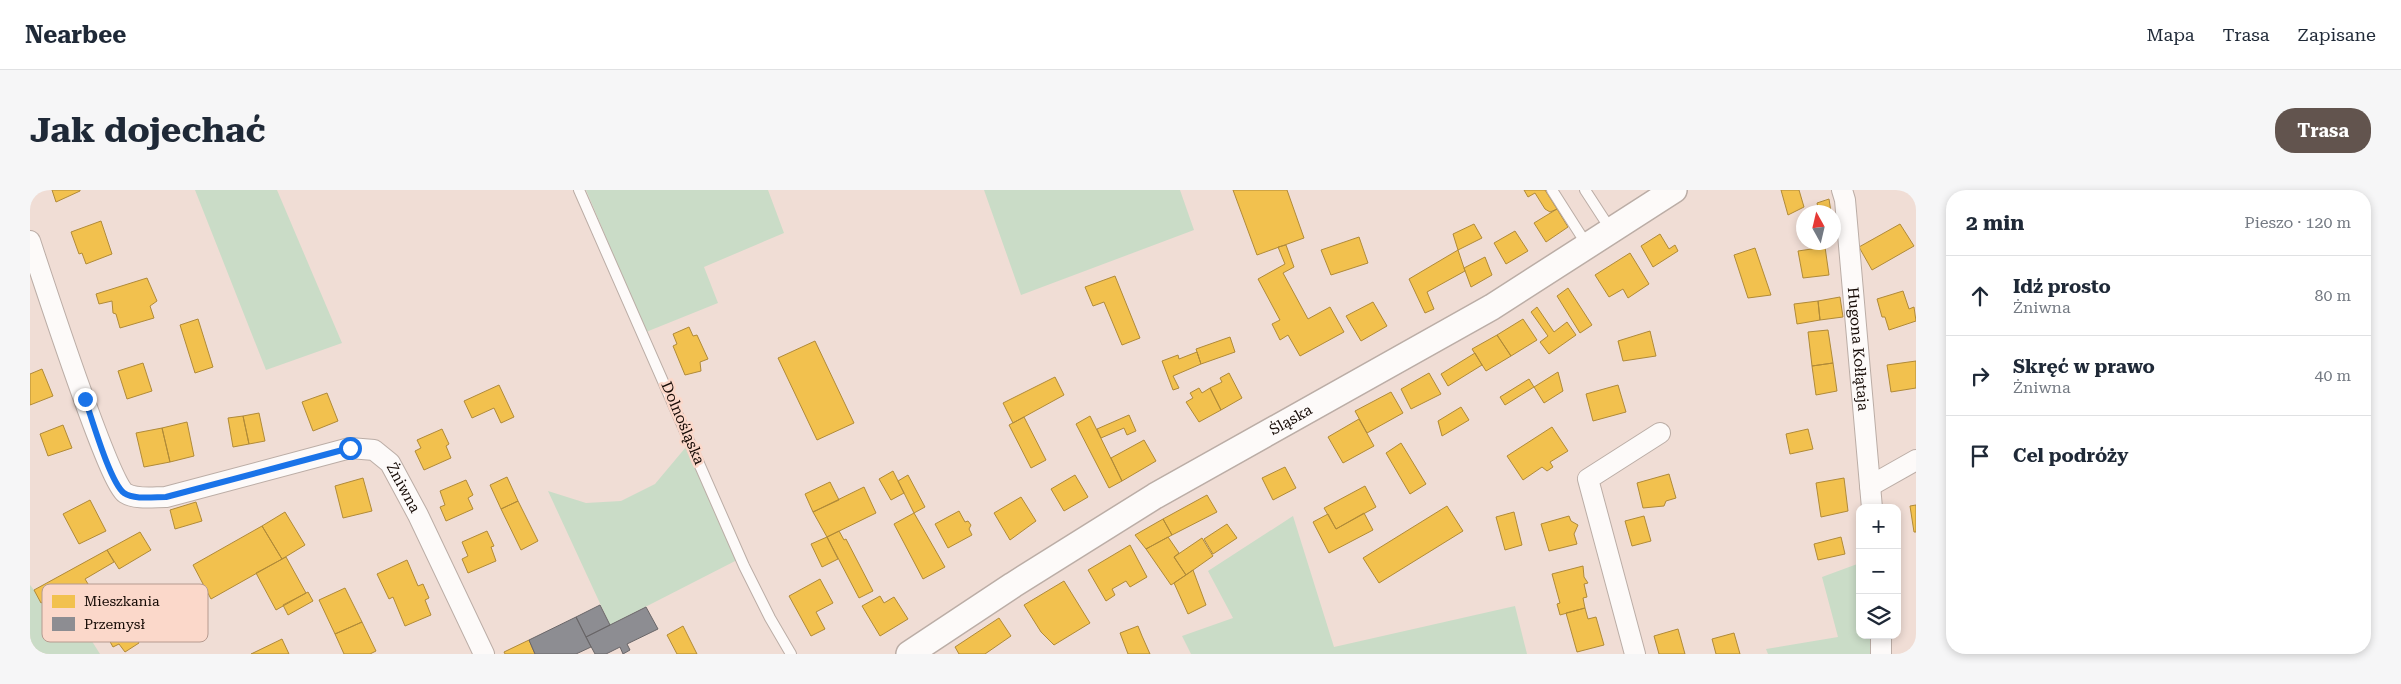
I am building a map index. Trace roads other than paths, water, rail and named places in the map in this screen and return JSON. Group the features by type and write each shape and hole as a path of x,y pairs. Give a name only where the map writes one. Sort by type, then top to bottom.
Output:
{"street":[{"name":"Śląska","path":"909,654 1154,496 1492,308 1674,190"},
{"name":"Hugona Kołłątaja","path":"1842,190 1845,200 1854,277 1872,504"},
{"name":"Żniwna","path":"30,241 98,437 115,481 124,493 140,497 166,497 350,448 374,450 390,463 400,480 484,654"},
{"path":"1635,654 1588,479 1660,433"},
{"path":"1870,486 1916,460"},
{"path":"1880,654 1881,639"}],"lane":[{"name":"Dolnośląska","path":"579,190 744,566 770,618 791,654"},
{"path":"1552,190 1588,246"},
{"path":"1585,190 1612,231"}]}
